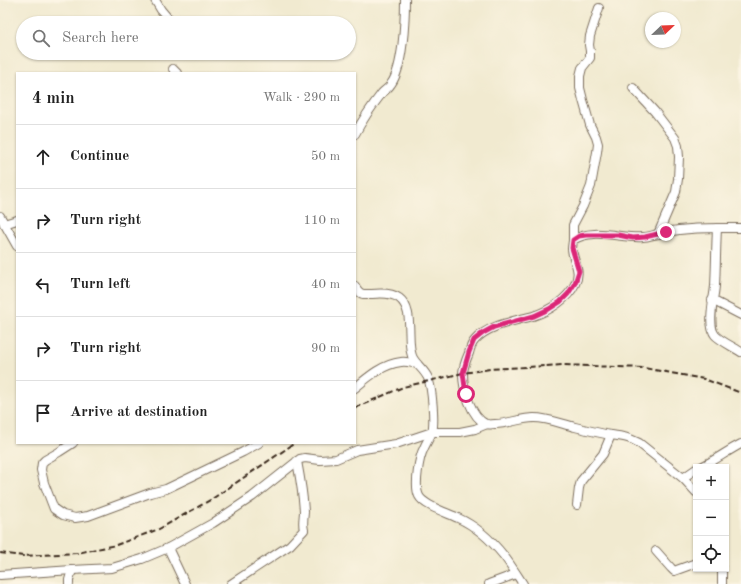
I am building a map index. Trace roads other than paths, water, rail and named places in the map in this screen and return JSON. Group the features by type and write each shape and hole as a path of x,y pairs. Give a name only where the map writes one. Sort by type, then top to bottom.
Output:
{"street":[{"path":"155,0 166,16"},
{"path":"356,132 363,118 383,92 391,85 396,74 402,47 405,0"},
{"path":"487,424 478,419 472,410 466,394 463,373 474,340 494,327 534,316 560,302 568,294 575,283 579,271 572,248 573,225 591,186 598,144 583,100 580,88 580,76 582,68 590,58 590,36 599,8"},
{"path":"633,88 655,112 678,146 679,157 676,192 658,234"},
{"path":"0,216 16,244"},
{"path":"4,224 16,220"},
{"path":"717,228 715,288 712,300 712,328 715,336 741,352"},
{"path":"573,240 579,236 586,235 618,235 633,238 645,237 680,229 741,228"},
{"path":"356,288 357,291 363,294 387,294 398,298 404,303 408,313 409,342 412,357 428,377 431,391 433,419 432,432 423,450 418,468 417,491 419,496 439,510 459,518 475,528 504,556 523,584"},
{"path":"712,300 741,315"},
{"path":"356,387 376,371 392,364 402,362 417,364"},
{"path":"0,575 112,568 142,559 168,548 213,523 256,493 297,461 305,458 320,460 336,459 357,450 396,444 432,432 460,432 475,429 487,424 503,424 533,418 631,439 639,443 683,478 693,489"},
{"path":"577,505 581,481 603,454 611,435"},
{"path":"71,444 45,460 42,463 41,470 54,510 63,515 75,518 88,516 150,493 166,489 257,444"},
{"path":"708,464 741,444"},
{"path":"230,584 290,545 304,530 302,486 297,461"},
{"path":"683,478 693,472"},
{"path":"168,548 185,584"},
{"path":"656,551 674,571 693,564"},
{"path":"69,584 72,570"},
{"path":"722,572 722,584"},
{"path":"489,584 516,574"}],"railway":[{"path":"356,408 403,387 463,373 490,369 563,365 644,368 704,379 741,393"},
{"path":"0,553 23,556 77,553 116,545 159,529 212,499 294,444"}]}
